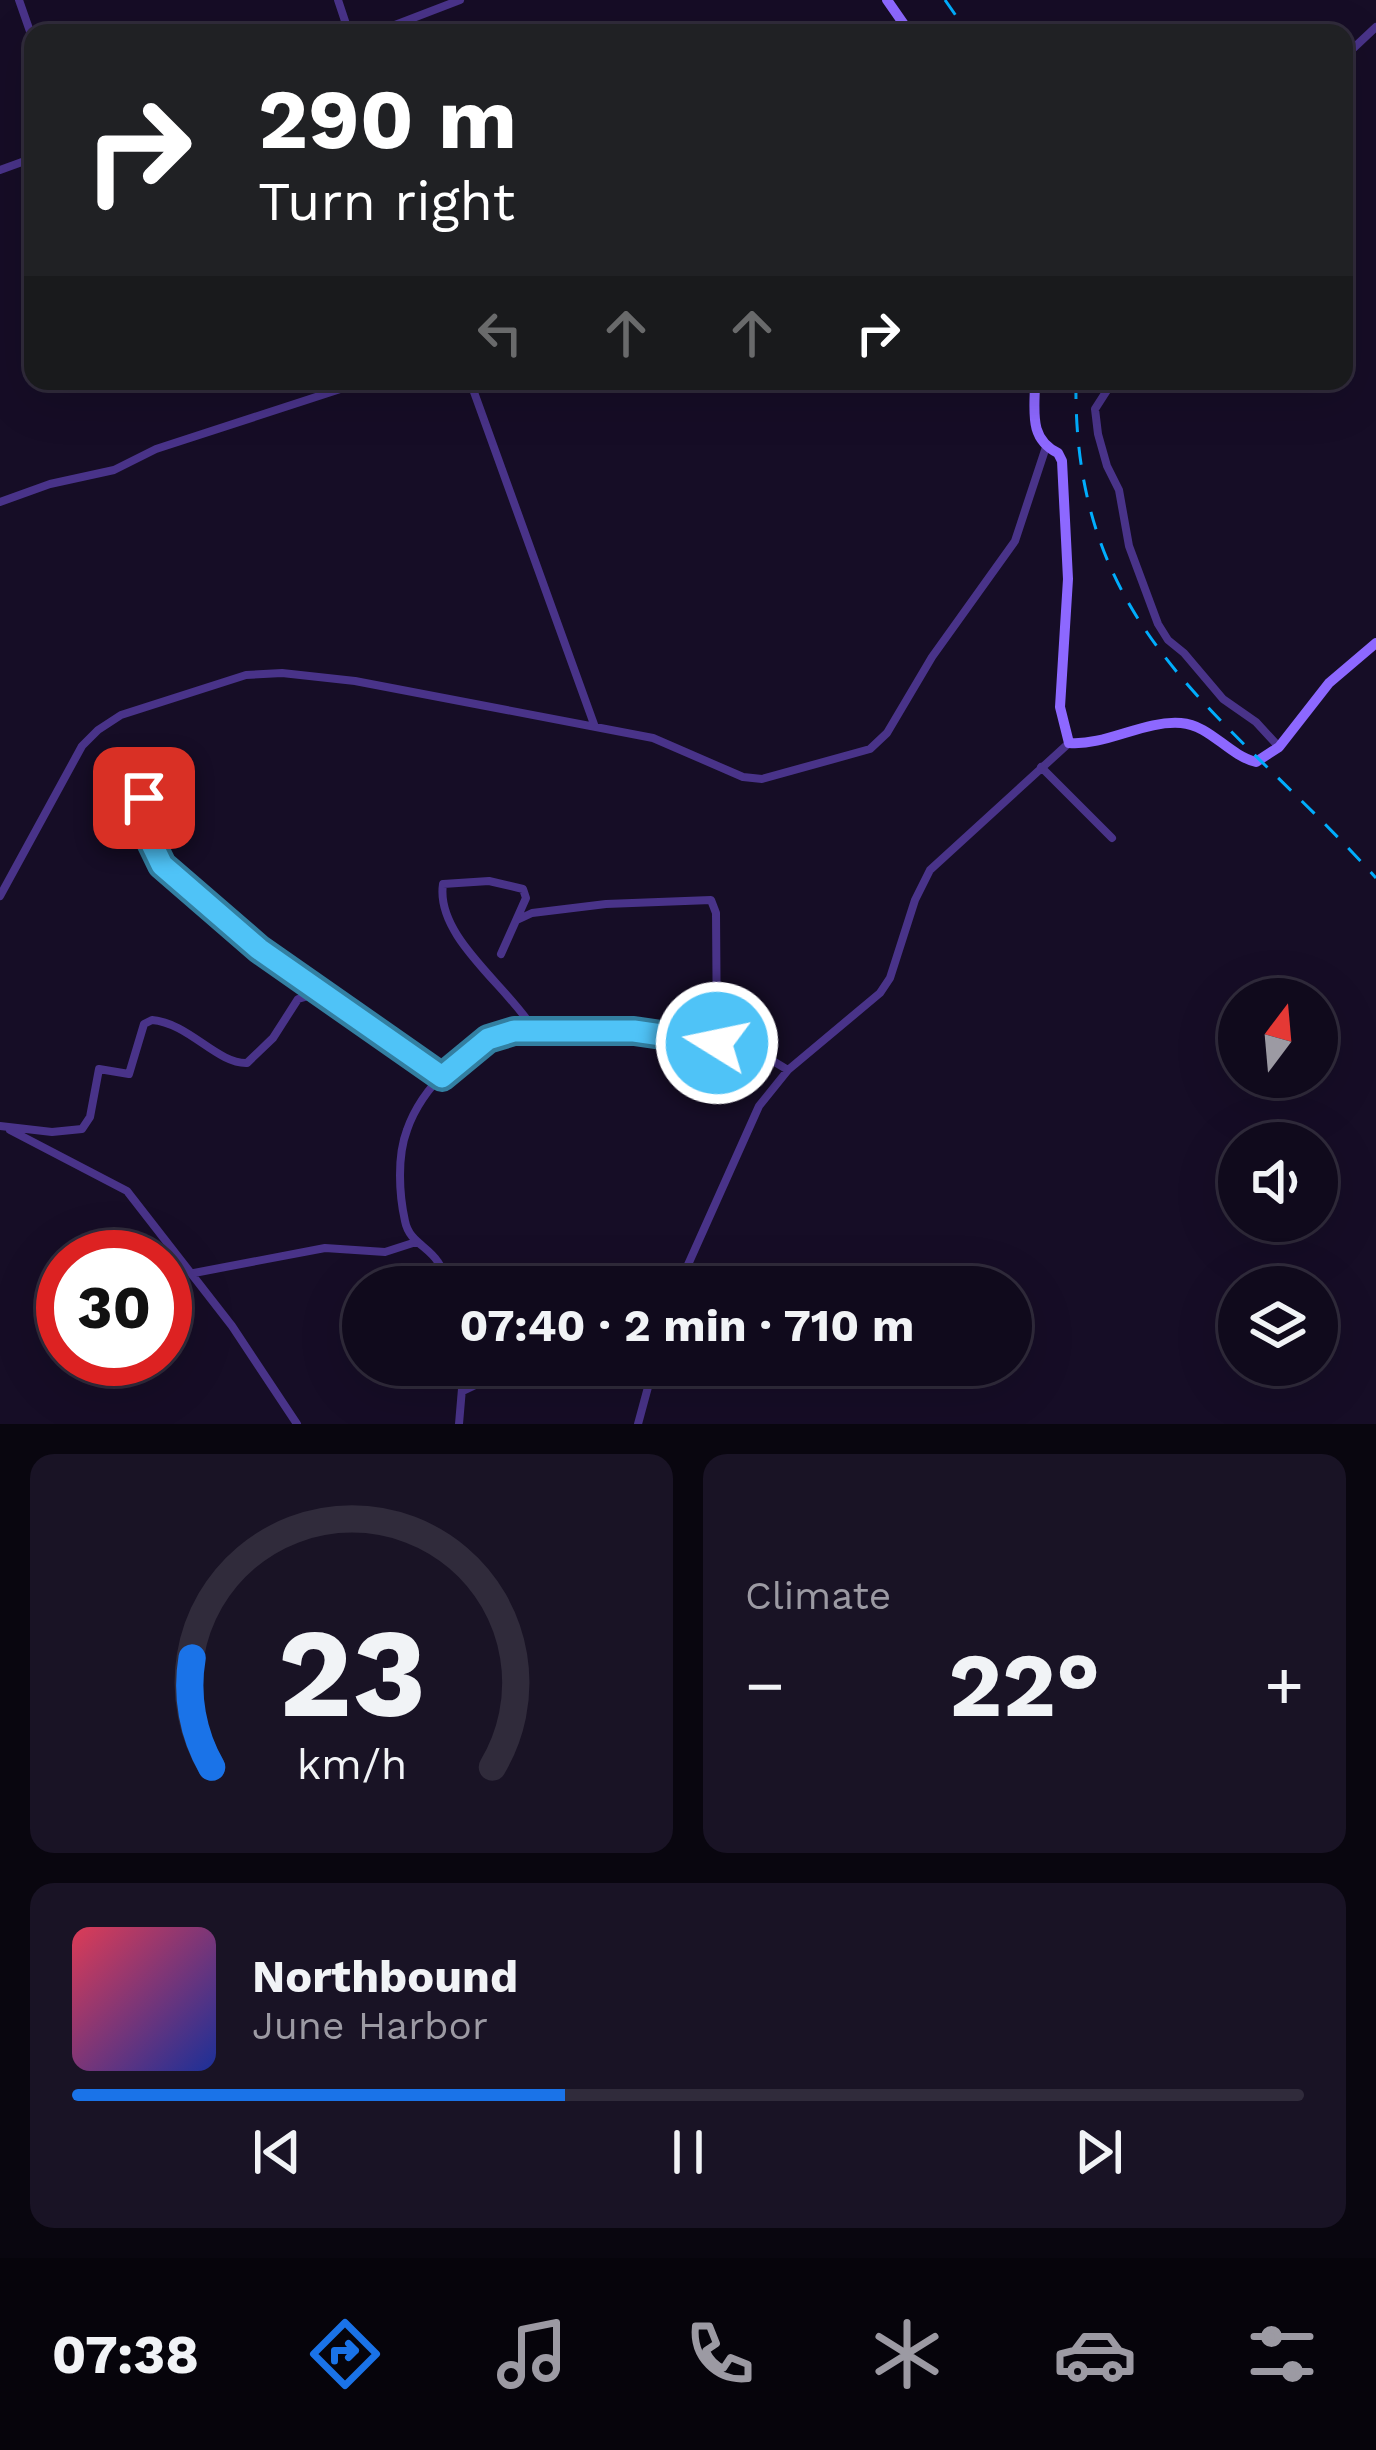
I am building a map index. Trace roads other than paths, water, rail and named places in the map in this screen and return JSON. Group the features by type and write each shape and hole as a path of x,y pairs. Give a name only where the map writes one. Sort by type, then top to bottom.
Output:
{"main road":[{"path":"1035,390 1036,434 1062,461 1068,579 1060,707 1069,743 1172,722 1194,725 1252,762 1279,748 1329,683 1376,643"}],"street":[{"path":"397,24 460,0"},
{"path":"1353,49 1376,27"},
{"path":"0,502 50,484 114,470 156,449 337,390"},
{"path":"473,390 595,727"},
{"path":"1107,390 1095,409 1098,434 1119,490 1129,546 1160,629 1222,699 1256,722 1279,748"},
{"path":"0,896 82,746 98,730 121,715 246,675 282,673 356,682 653,738 721,770 763,779 869,749 887,733 932,656 1015,541 1046,447"},
{"path":"688,1266 722,1195 745,1131 788,1070 880,993 930,870 1069,743"},
{"path":"1041,767 1112,838"},
{"path":"144,798 148,836 162,865 259,949 442,1077"},
{"path":"501,954 526,898 523,889 469,879 443,884 453,932 535,1031"},
{"path":"517,920 606,904 711,900 716,913 717,1043"},
{"path":"2,1126 52,1132 82,1129 90,1117 99,1069 132,1071 144,1024 152,1020 201,1039 230,1061 247,1063 273,1037 298,999 320,993"},
{"path":"440,1266 406,1228 402,1148 408,1126 442,1077 488,1039 514,1031 634,1031 753,1051 788,1070"},
{"path":"2,1126 128,1191 194,1274 297,1424"},
{"path":"194,1274 325,1248 386,1252 416,1243"},
{"path":"458,1424 463,1386"},
{"path":"463,1390 472,1386"},
{"path":"638,1424 648,1386"}],"railway":[{"path":"945,0 962,24"},
{"path":"1077,390 1082,468 1100,542 1130,605 1169,662 1215,714 1376,878"}]}
